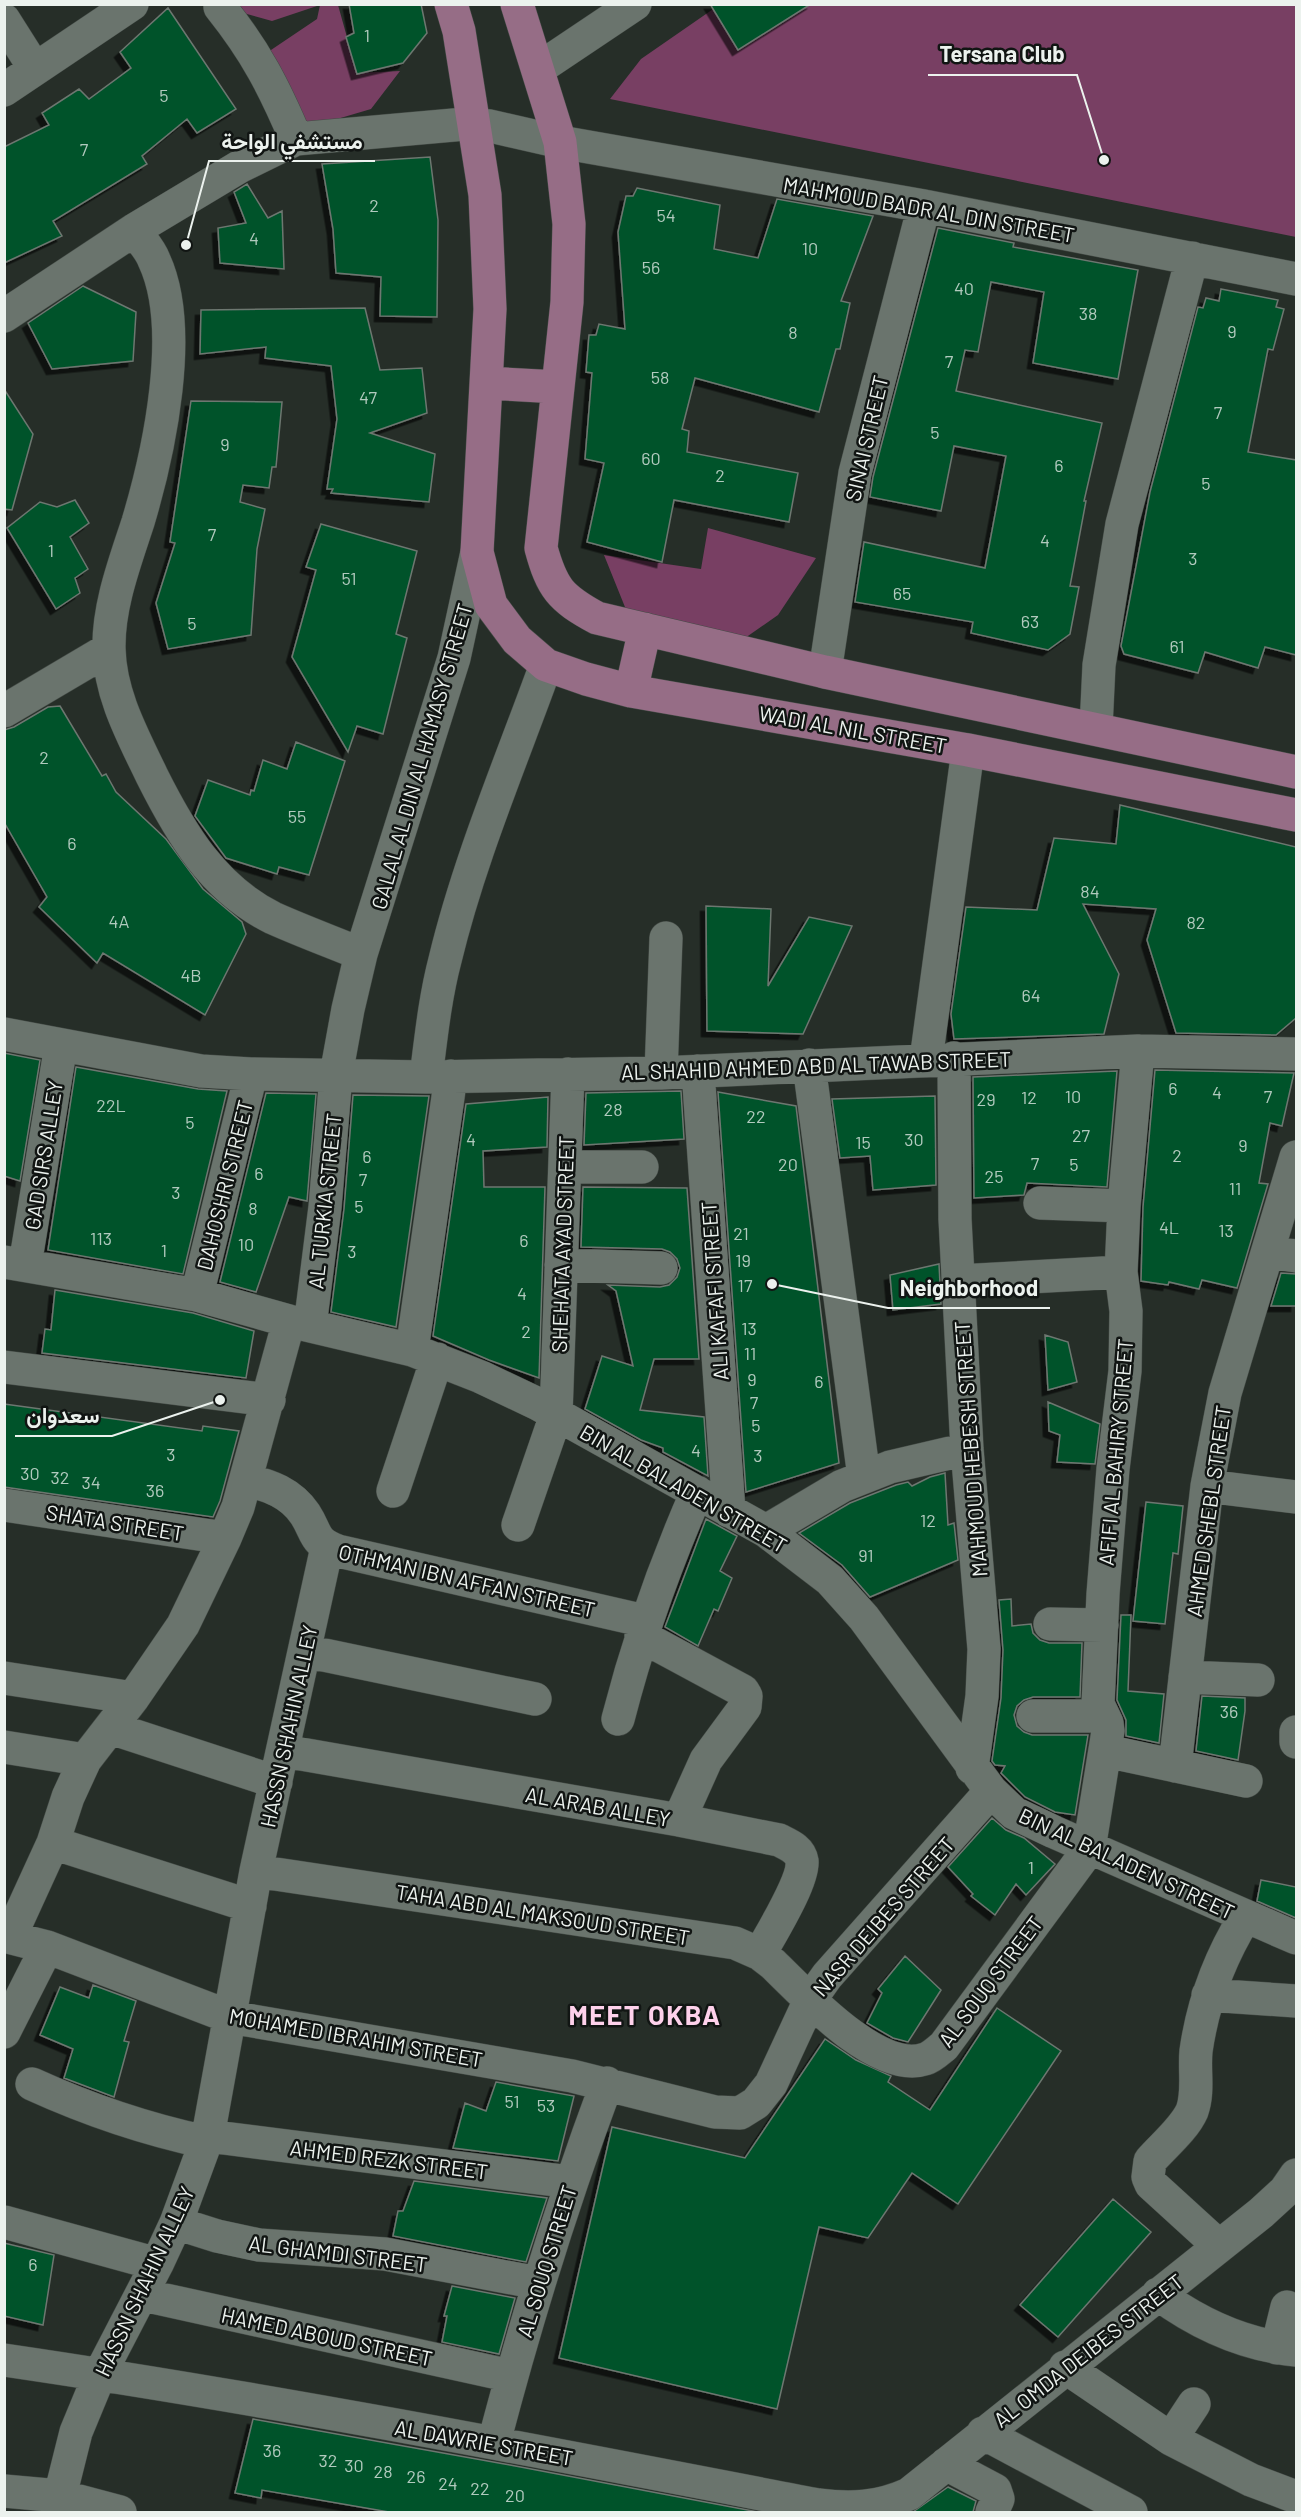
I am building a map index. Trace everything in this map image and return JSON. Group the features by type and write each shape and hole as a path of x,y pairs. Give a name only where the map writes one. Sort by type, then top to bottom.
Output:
{"main road":[{"name":"GALAL AL DIN AL HAMASY STREET","path":"451,4 459,31 475,124 487,227 490,309 477,552"},
{"path":"518,4 560,142 569,224 567,302 541,548 549,578 569,603 597,618 825,672 1296,772"},
{"path":"487,383 558,387"},
{"name":"WADI AL NIL STREET","path":"477,552 491,605 517,640 546,665 586,680 631,691 968,750 1296,815"},
{"path":"631,691 645,629"}],"street":[{"path":"4,90 132,4"},
{"path":"538,69 635,4"},
{"path":"4,316 134,230 239,167 296,139 271,82 246,39 220,7"},
{"path":"4,20 34,69"},
{"name":"MAHMOUD BADR AL DIN STREET","path":"296,139 475,124 560,142 924,206 1296,279"},
{"name":"SINAI STREET","path":"825,672 855,473 924,206"},
{"path":"134,230 154,259 164,294 170,345 162,411 146,495 113,607 109,649 114,686 126,722 171,813 190,845 213,873 241,897 272,917 361,954"},
{"path":"1096,728 1099,665 1122,524 1192,258"},
{"name":"GALAL AL DIN AL HAMASY STREET","path":"336,1075 361,954 454,658 477,552"},
{"path":"4,711 109,649"},
{"path":"393,1491 425,1354 438,1077 433,1016 444,961 460,904 546,665"},
{"name":"MAHMOUD HEBESH STREET","path":"968,750 940,1059 955,1219 968,1449 984,1649 982,1780"},
{"path":"661,1073 666,938"},
{"name":"AL SHAHID AHMED ABD AL TAWAB STREET","path":"4,1034 201,1071 438,1077 661,1073 1138,1051 1296,1054"},
{"name":"GAD SIRS ALLEY","path":"15,1263 61,1045"},
{"name":"AFIFI AL BAHIRY STREET","path":"1089,1849 1108,1731 1098,1704 1112,1480 1125,1371 1126,1311 1121,1272 1124,1206 1138,1051"},
{"path":"809,1065 864,1478"},
{"name":"ALI KAFAFI STREET","path":"698,1071 729,1511"},
{"name":"DAHOSHRI STREET","path":"197,1295 251,1074"},
{"name":"SHEHATA AYAD STREET","path":"518,1525 556,1415 568,1074"},
{"name":"AL TURKIA STREET","path":"7,1936 52,1843 68,1797 85,1760 133,1698 183,1625 238,1507 269,1401 300,1323 325,1207 336,1075"},
{"name":"AHMED SHEBL STREET","path":"1175,1766 1207,1486 1225,1393 1246,1319 1283,1254 1296,1157"},
{"path":"565,1167 642,1167"},
{"path":"1040,1203 1124,1206"},
{"name":"BIN AL BALADEN STREET","path":"15,1263 197,1295 425,1354 481,1377 556,1415 766,1531 830,1580 864,1618 982,1780 1014,1813 1089,1849 1296,1938"},
{"path":"561,1265 661,1268"},
{"path":"959,1281 1121,1272"},
{"path":"4,1367 269,1401"},
{"path":"766,1531 842,1486 890,1467 968,1449"},
{"name":"OTHMAN IBN AFFAN STREET","path":"246,1480 269,1485 289,1497 305,1514 314,1536 327,1547 643,1629 743,1691 746,1696 745,1707 706,1760 679,1820"},
{"path":"1207,1486 1296,1497"},
{"path":"618,1719 643,1629 669,1556 697,1492"},
{"name":"SHATA STREET","path":"4,1505 225,1538"},
{"name":"HASSN SHAHIN ALLEY","path":"58,2504 76,2433 100,2374 143,2295 176,2223 207,2139 256,1871 327,1547"},
{"path":"1050,1624 1102,1625"},
{"path":"305,1652 535,1700"},
{"path":"1185,1677 1258,1680"},
{"path":"4,1678 133,1698"},
{"path":"1033,1716 1103,1716"},
{"name":"AL ARAB ALLEY","path":"111,1728 280,1766 679,1820 779,1840 794,1847 802,1860 800,1875 760,1954"},
{"path":"1296,1732 1296,1742"},
{"path":"4,1748 85,1760"},
{"path":"1106,1751 1246,1781"},
{"name":"NASR DEIBES STREET","path":"715,2112 740,2113 756,2103 771,2084 810,2000 982,1780"},
{"path":"52,1843 250,1906"},
{"name":"AL SOUQ STREET","path":"810,2000 854,2038 878,2053 902,2060 925,2060 944,2046 1089,1849"},
{"name":"TAHA ABD AL MAKSOUD STREET","path":"256,1871 735,1943 760,1954 810,2000"},
{"path":"1219,2246 1157,2190 1148,2177 1150,2161 1191,2114 1196,2097 1196,2052 1208,1995 1221,1959 1245,1917"},
{"name":"MOHAMED IBRAHIM STREET","path":"7,1936 47,1947 230,2017 607,2083 715,2112"},
{"path":"4,2032 47,1947"},
{"path":"1208,1995 1296,2001"},
{"name":"AL SOUQ STREET","path":"494,2442 538,2283 570,2182 607,2083"},
{"name":"AHMED REZK STREET","path":"32,2084 117,2119 207,2139 570,2182"},
{"name":"AL OMDA DEIBES STREET","path":"868,2508 889,2503 909,2494 1219,2246 1290,2196"},
{"path":"4,2223 157,2264"},
{"name":"AL GHAMDI STREET","path":"176,2223 217,2236 259,2245 385,2254 538,2283"},
{"path":"1158,2294 1186,2315 1217,2331 1287,2349 1287,2307"},
{"name":"HAMED ABOUD STREET","path":"143,2295 511,2376"},
{"name":"AL DAWRIE STREET","path":"4,2360 100,2374 494,2442 817,2509 868,2508"},
{"path":"1065,2367 1171,2439 1251,2480 1296,2497"},
{"path":"1171,2439 1194,2404"},
{"path":"983,2433 1131,2512"},
{"path":"946,2464 995,2490 998,2499 992,2512"},
{"path":"4,2491 58,2504 120,2512"}],"shaded area":[{"path":"214,5 320,5 272,21"},
{"path":"320,5 338,5 357,73 400,71 371,109 300,130 268,52 317,19"},
{"path":"719,5 1296,5 1296,237 610,99 641,59"},
{"path":"708,528 816,558 778,615 735,645 629,617 604,555 701,569"}],"building":[{"path":"349,4 421,4 427,33 403,63 357,74 346,37 354,33"},
{"path":"710,4 811,4 738,50"},
{"path":"168,8 236,109 197,133 187,119 142,156 147,164 53,221 62,236 4,263 4,147 49,125 42,113 79,89 89,99 131,68 120,52"},
{"path":"430,157 438,220 437,317 380,316 381,277 336,273 333,229 322,164"},
{"path":"247,184 268,218 282,211 284,269 220,263 218,228 246,223 234,192"},
{"path":"637,188 720,205 714,249 758,258 777,199 873,216 841,301 850,303 840,349 836,349 819,412 695,378 682,429 689,431 687,452 798,473 789,522 674,500 662,562 587,542 604,463 585,459 592,373 586,372 589,335 596,335 599,324 625,329 618,232 626,196 633,196"},
{"path":"938,228 1014,243 1013,247 1138,270 1118,379 1033,363 1044,292 991,282 978,352 965,350 956,391 1102,423 1084,501 1086,501 1070,586 1079,587 1070,634 1048,650 971,633 973,622 855,602 864,542 985,568 1006,456 954,446 941,511 870,497 873,477"},
{"path":"83,286 136,312 133,361 52,369 28,323"},
{"path":"1221,289 1278,300 1276,307 1284,309 1273,350 1268,349 1248,452 1296,460 1296,655 1265,647 1258,668 1205,652 1198,673 1124,654 1121,646 1150,492 1198,307 1203,308 1206,298 1219,301"},
{"path":"365,308 380,370 422,368 427,413 370,433 435,454 429,502 331,493 333,489 327,489 337,419 331,366 265,358 266,347 200,354 201,310"},
{"path":"4,389 33,434 12,510 4,509"},
{"path":"191,401 282,402 276,467 272,467 269,488 243,485 240,502 265,509 257,549 251,635 168,649 156,603 175,543 170,542"},
{"path":"75,500 89,523 70,537 88,569 75,578 80,593 56,609 7,528 40,502 57,507"},
{"path":"321,524 417,551 396,634 407,638 383,734 357,726 348,752 292,657 316,570 306,567"},
{"path":"60,706 102,776 106,774 116,792 166,839 203,889 242,922 246,934 205,1015 103,953 97,963 39,907 47,897 4,822 4,730 14,727 48,707"},
{"path":"296,742 345,761 309,875 279,867 277,874 226,858 195,816 208,780 250,795 251,790 254,791 263,760 287,769"},
{"path":"1120,805 1296,847 1296,1018 1276,1035 1176,1033 1147,940 1156,909 1083,904 1119,974 1104,1034 954,1039 951,1014 966,907 1037,910 1054,838 1116,844"},
{"path":"706,906 771,909 768,986 809,917 852,926 803,1034 707,1031"},
{"path":"4,1053 40,1060 20,1181 4,1176"},
{"path":"76,1067 198,1089 227,1091 183,1274 48,1250"},
{"path":"1155,1070 1294,1073 1282,1126 1270,1123 1259,1183 1268,1184 1237,1288 1202,1280 1199,1289 1169,1282 1168,1285 1141,1281 1143,1207"},
{"path":"1117,1071 1107,1187 1027,1183 1024,1195 974,1198 973,1077"},
{"path":"681,1091 684,1139 584,1145 586,1093"},
{"path":"718,1092 796,1106 839,1463 746,1492"},
{"path":"266,1093 316,1094 307,1201 289,1197 256,1292 220,1282"},
{"path":"353,1095 429,1096 396,1327 331,1312 344,1209"},
{"path":"935,1096 936,1185 873,1190 870,1156 840,1158 832,1099"},
{"path":"548,1097 547,1147 483,1151 484,1187 545,1187 539,1378 433,1336 466,1104"},
{"path":"583,1187 687,1188 699,1359 654,1359 640,1410 704,1417 708,1476 663,1452 663,1448 641,1440 585,1409 602,1356 633,1366 616,1291 608,1285 660,1287 669,1285 677,1277 680,1268 677,1259 670,1252 662,1249 581,1247"},
{"path":"939,1264 941,1304 893,1310 890,1275"},
{"path":"1281,1273 1296,1274 1296,1306 1271,1306"},
{"path":"55,1290 193,1313 254,1331 246,1378 42,1353 45,1329 51,1330"},
{"path":"1045,1335 1068,1342 1077,1382 1048,1390"},
{"path":"1048,1402 1100,1424 1095,1464 1057,1462 1060,1435 1049,1431"},
{"path":"4,1404 202,1431 203,1426 239,1431 220,1501 213,1517 4,1487"},
{"path":"945,1473 948,1525 954,1523 958,1560 870,1597 842,1565 799,1533 850,1503 896,1485 908,1482 912,1486"},
{"path":"1146,1502 1183,1506 1178,1554 1173,1553 1165,1624 1133,1621"},
{"path":"706,1519 737,1536 720,1571 732,1578 718,1611 714,1609 698,1646 665,1627"},
{"path":"1011,1599 1012,1626 1031,1624 1033,1633 1040,1640 1049,1643 1082,1643 1080,1697 1033,1697 1017,1706 1014,1715 1017,1726 1032,1735 1088,1735 1075,1815 1055,1812 1025,1797 1001,1773 1005,1766 995,1765 992,1761 1001,1698 1003,1650 999,1600"},
{"path":"1121,1615 1131,1615 1128,1691 1164,1694 1159,1743 1126,1736 1126,1720 1117,1700"},
{"path":"1202,1696 1245,1698 1238,1760 1196,1751"},
{"path":"992,1818 1006,1830 1024,1838 1055,1864 1026,1895 1016,1884 995,1915 971,1896 973,1894 948,1867"},
{"path":"1261,1880 1296,1887 1296,1918 1257,1901"},
{"path":"905,1956 941,1990 908,2042 893,2038 867,2023 882,1993 878,1989"},
{"path":"93,1985 136,2001 124,2041 129,2042 114,2097 64,2078 73,2049 40,2035 60,1987 89,1998"},
{"path":"997,2008 1061,2051 958,2204 912,2173 868,2238 819,2227 777,2409 559,2358 612,2127 745,2158 825,2039 856,2060 891,2076 888,2082 930,2110"},
{"path":"496,2082 574,2096 558,2161 453,2148 465,2103 486,2111"},
{"path":"414,2181 547,2198 526,2262 393,2236 398,2211 403,2211"},
{"path":"1113,2199 1151,2232 1058,2337 1020,2305"},
{"path":"4,2243 54,2255 43,2325 4,2316"},
{"path":"452,2286 515,2298 499,2354 442,2342 447,2316 444,2316"},
{"path":"253,2419 758,2512 389,2512 262,2490 261,2498 235,2493"},
{"path":"948,2487 976,2501 973,2512 913,2512"}],"place":[{"name":"Tersana Club","path":"1104,160"},
{"name":"مستشفي الواحة","path":"186,245"},
{"name":"Neighborhood","path":"772,1284"},
{"name":"سعدوان","path":"220,1400"}],"district":[{"name":"MEET OKBA","path":"645,2014"}]}
